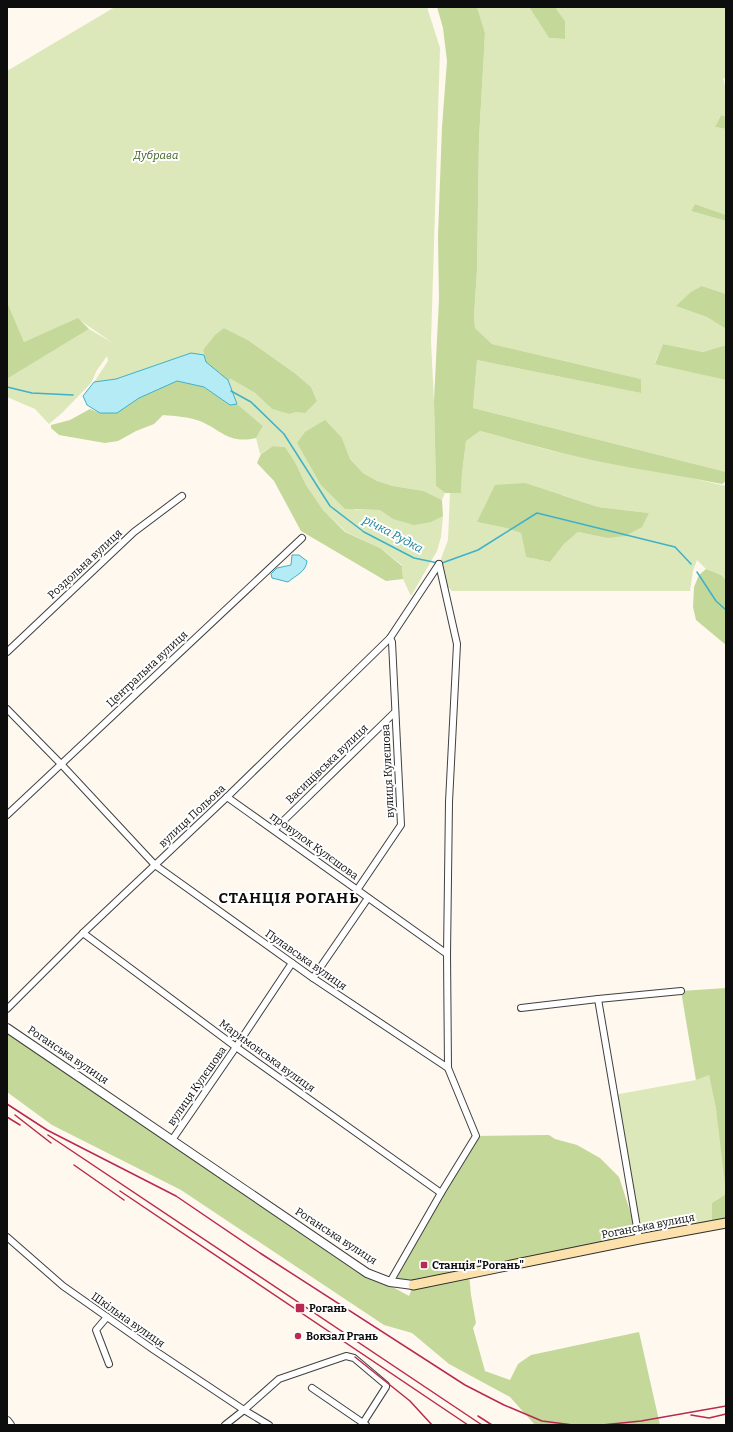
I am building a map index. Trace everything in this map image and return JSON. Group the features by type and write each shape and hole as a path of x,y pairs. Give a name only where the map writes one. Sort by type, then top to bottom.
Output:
{"main road":[{"name":"Роганська вулиця","path":"413,1285 639,1239 726,1223"}],"street":[{"name":"Роздольна вулиця","path":"7,652 134,532 182,496"},
{"name":"Центральна вулиця","path":"7,815 302,538"},
{"name":"вулиця Польова","path":"7,1009 83,933 227,797 390,638 439,564 457,644 449,802 447,954"},
{"name":"вулиця Кулєшова","path":"357,890 401,826 392,642 390,638"},
{"name":"Пулавська вулиця","path":"7,709 61,764 155,865 313,978 448,1068"},
{"name":"Васищівська вулиця","path":"274,830 395,712"},
{"name":"провулок Кулєшова","path":"227,797 447,954"},
{"path":"313,978 368,898"},
{"name":"Маримонська вулиця","path":"83,933 236,1047 441,1193"},
{"path":"390,1282 441,1193 476,1136 448,1068 447,954"},
{"name":"вулиця Кулєшова","path":"172,1140 292,963"},
{"path":"522,1008 681,991"},
{"path":"598,999 639,1239"},
{"name":"Роганська вулиця","path":"7,1028 367,1273 390,1282 413,1285"},
{"name":"Шкільна вулиця","path":"7,1237 63,1286 244,1410 269,1425"},
{"path":"107,1317 96,1330 109,1364"},
{"path":"225,1425 279,1379 339,1358 351,1356 386,1385 365,1424 312,1388"},
{"path":"7,1421 10,1425"}],"green space":[{"name":"Дубрава","path":"115,7 427,7 440,48 431,341 436,486 445,493 442,500 424,491 393,486 377,481 363,473 350,459 342,438 297,443 314,472 355,510 381,510 393,519 430,522 443,516 441,537 437,551 411,596 403,579 402,565 380,548 346,532 323,510 306,485 295,462 285,447 273,446 260,454 256,438 263,426 237,404 228,380 231,379 255,393 272,409 289,414 297,412 317,401 311,387 296,374 248,340 224,328 203,350 204,355 191,353 116,379 94,382 108,361 107,356 97,370 91,383 49,424 35,409 7,397 7,378 89,329 113,343 78,319 24,342 7,302 7,71"},
{"path":"437,7 477,7 485,33 479,139 477,270 474,316 475,328 492,344 641,379 641,393 477,360 473,408 726,472 726,481 722,484 601,462 480,431 466,441 461,493 445,493 436,486 434,401 439,299 438,236 442,127 447,61 443,28"},
{"path":"477,7 529,7 549,38 565,39 565,21 555,7 726,7 726,79 723,78 726,90 726,117 721,115 715,127 726,129 726,215 695,204 691,211 726,221 726,294 702,286 677,306 707,317 726,329 726,345 703,352 663,344 655,363 726,380 726,472 473,408 477,360 641,393 641,379 492,344 475,328 474,316 477,270 479,139 485,33"},
{"path":"529,7 555,7 565,21 565,39 549,38"},
{"path":"721,115 726,117 726,129 715,127"},
{"path":"695,204 726,215 726,221 691,211"},
{"path":"702,286 726,294 726,329 707,317 676,306 691,292"},
{"path":"7,302 24,342 78,318 89,329 8,378"},
{"path":"224,328 248,340 296,374 311,387 317,401 305,413 297,412 289,414 272,409 255,393 231,379 228,380 206,362 203,350 215,335"},
{"path":"663,344 703,352 726,345 726,380 655,364"},
{"path":"177,381 204,387 230,405 237,404 263,426 256,438 232,438 200,421 163,415 154,424 136,431 118,441 105,443 59,435 51,428 51,425 70,420 90,409 100,413 117,412 139,398"},
{"path":"325,420 342,438 350,459 363,473 377,481 393,486 424,491 442,500 443,516 431,522 414,525 393,519 380,510 345,509 321,485 297,443 305,432"},
{"path":"480,431 545,449 602,462 678,475 726,486 726,580 721,575 706,569 697,560 693,571 690,591 452,591 443,582 439,564 448,540 450,493 461,493 466,441","holes":["562,495 598,507 649,513 607,538 578,532 564,544 550,562 526,557 521,533 506,528 477,522"]},
{"path":"273,446 285,447 295,462 306,485 323,510 345,532 380,548 402,566 403,579 386,581 301,531 274,481 257,463 261,454"},
{"path":"525,483 598,507 649,513 642,527 625,536 607,538 578,532 564,544 550,562 526,557 521,533 506,528 477,522 495,485"},
{"path":"706,569 721,575 726,580 726,645 696,620 693,607 694,587 699,575"},
{"path":"726,988 726,1192 716,1109 709,1075 696,1080 681,991"},
{"path":"7,1028 367,1273 409,1296 413,1286 390,1282 476,1136 549,1135 555,1139 577,1145 600,1158 619,1177 639,1239 469,1274 476,1323 473,1328 485,1371 510,1380 518,1364 531,1355 639,1332 660,1425 535,1425 510,1397 449,1364 412,1333 384,1325 181,1190 52,1125 7,1092"},
{"path":"709,1074 718,1119 726,1194 712,1203 712,1226 639,1239 614,1095 696,1080"},
{"path":"726,1194 726,1223 712,1226 712,1203"}],"water":[{"path":"191,353 204,355 206,362 228,380 237,404 230,405 204,387 177,381 139,398 117,413 100,413 87,405 83,396 94,382 116,379"},
{"path":"292,555 299,555 307,561 303,571 288,582 272,578 271,574 277,568 291,565"}],"waterway":[{"name":"річка Рудка","path":"7,387 32,393 73,395"},
{"name":"річка Рудка","path":"231,391 251,402 284,434 330,506 364,532 414,558 438,563"},
{"name":"річка Рудка","path":"442,563 478,550 537,513 675,547 691,564"},
{"name":"річка Рудка","path":"697,572 716,601 726,610"}],"railway":[{"path":"7,1104 47,1130 176,1196 260,1253 465,1385 504,1405 542,1421 573,1425"},
{"path":"15,1115 51,1143"},
{"path":"7,1117 20,1125"},
{"path":"48,1135 482,1425"},
{"path":"74,1165 124,1200"},
{"path":"120,1191 468,1425"},
{"path":"355,1357 410,1401 432,1425"},
{"path":"602,1425 641,1421 726,1406"},
{"path":"691,1415 709,1418 726,1414"},
{"path":"478,1416 492,1425"}],"place":[{"name":"Станція \"Рогань\"","path":"424,1265"},
{"name":"Рогань","path":"300,1308"},
{"name":"Вокзал Ргань","path":"298,1336"}],"district":[{"name":"СТАНЦІЯ РОГАНЬ","path":"289,898"}]}
